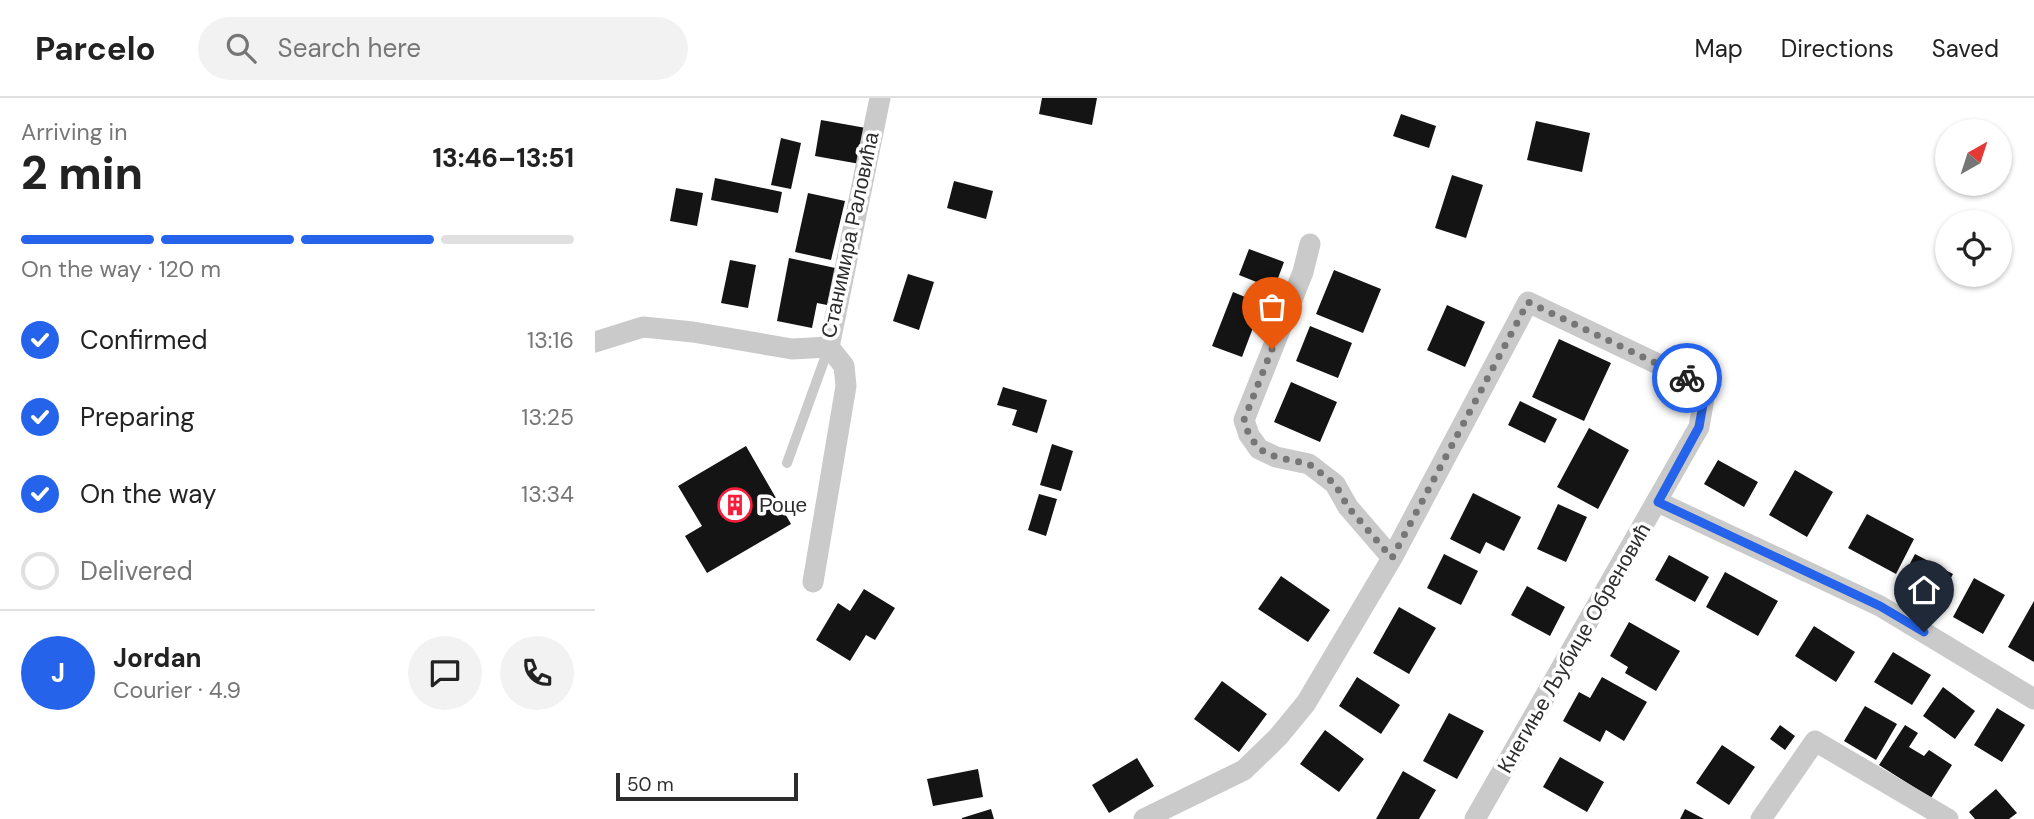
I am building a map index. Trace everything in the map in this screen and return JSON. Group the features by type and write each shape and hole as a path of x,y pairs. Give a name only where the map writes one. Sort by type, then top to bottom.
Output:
{"street":[{"name":"Станимира Раловића","path":"595,342 643,327 693,332 792,349 829,347 880,98"},
{"path":"1144,819 1244,769 1278,737 1306,703 1392,558 1348,507 1335,484 1309,464 1276,457 1259,449 1249,435 1244,420 1303,272 1310,244"},
{"name":"Кнегиње Љубице Обреновић","path":"1392,558 1528,302 1706,387 1699,427 1475,819"},
{"path":"813,582 846,386 844,366 829,347"},
{"path":"1658,502 1880,606 2034,699"},
{"path":"1761,819 1815,741 1948,819"}],"lane":[{"path":"787,463 829,347"}],"building":[{"path":"1042,98 1097,98 1092,125 1039,114"},
{"path":"1401,114 1436,126 1429,148 1393,136"},
{"path":"821,120 866,128 860,164 815,156"},
{"path":"1536,121 1590,133 1582,172 1527,160"},
{"path":"781,138 801,143 791,189 771,185"},
{"path":"1452,175 1483,185 1466,238 1435,228"},
{"path":"715,178 782,192 778,213 711,200"},
{"path":"954,181 993,191 986,219 947,208"},
{"path":"676,188 703,193 697,226 670,221"},
{"path":"808,193 845,201 831,260 795,252"},
{"path":"1249,249 1284,262 1274,289 1239,275"},
{"path":"789,258 840,269 832,306 817,303 812,328 777,321"},
{"path":"730,260 756,265 748,308 721,303"},
{"path":"1334,270 1381,289 1363,333 1316,314"},
{"path":"908,274 934,282 919,330 893,321"},
{"path":"1233,292 1262,304 1242,357 1212,346"},
{"path":"1447,305 1485,322 1465,367 1427,350"},
{"path":"1310,326 1352,343 1338,378 1296,361"},
{"path":"1559,339 1611,363 1584,421 1532,397"},
{"path":"1291,382 1337,402 1320,442 1274,422"},
{"path":"1003,387 1047,400 1037,433 1012,425 1017,410 997,405"},
{"path":"1520,401 1557,419 1545,443 1508,425"},
{"path":"1589,428 1629,450 1598,509 1557,487"},
{"path":"1052,444 1073,451 1061,491 1040,485"},
{"name":"Роце","path":"746,446 791,524 707,573 685,536 702,526 678,486"},
{"path":"1718,460 1758,482 1744,507 1704,484"},
{"path":"1795,470 1833,492 1807,537 1769,515"},
{"path":"1473,493 1521,517 1504,551 1486,542 1480,554 1450,539"},
{"path":"1039,494 1057,499 1046,536 1028,530"},
{"path":"1558,504 1587,517 1566,562 1537,549"},
{"path":"1867,514 1914,539 1896,574 1848,548"},
{"path":"1444,554 1478,571 1461,605 1427,588"},
{"path":"1915,554 1953,574 1932,614 1894,594"},
{"path":"1669,555 1709,577 1695,602 1655,580"},
{"path":"1725,572 1778,601 1758,636 1706,607"},
{"path":"1281,576 1330,610 1308,642 1258,609"},
{"path":"1974,578 2005,595 1983,634 1953,617"},
{"path":"1527,586 1565,607 1550,636 1511,615"},
{"path":"864,589 895,608 875,640 866,635 850,661 816,640 838,603 850,611"},
{"path":"2034,601 2034,662 2008,647"},
{"path":"1399,607 1436,628 1409,674 1373,653"},
{"path":"1629,622 1680,651 1656,691 1625,673 1628,667 1610,656"},
{"path":"1814,626 1855,652 1836,682 1795,656"},
{"path":"1893,652 1931,675 1912,705 1874,682"},
{"path":"1357,677 1400,705 1381,734 1339,706"},
{"path":"1602,677 1647,702 1624,741 1606,730 1600,742 1563,721 1579,692 1590,698"},
{"path":"1222,681 1267,714 1239,752 1194,719"},
{"path":"1943,687 1975,711 1955,739 1923,716"},
{"path":"1865,706 1897,724 1876,760 1844,741"},
{"path":"1997,708 2025,725 2002,762 1974,745"},
{"path":"1449,713 1484,731 1457,779 1423,761"},
{"path":"1780,725 1795,736 1785,750 1770,739"},
{"path":"1905,725 1918,733 1909,747 1924,756 1929,750 1952,765 1931,798 1879,765"},
{"path":"1325,730 1364,759 1339,792 1300,764"},
{"path":"1722,745 1755,767 1729,805 1696,783"},
{"path":"1560,757 1604,782 1587,812 1543,787"},
{"path":"1137,758 1154,786 1109,813 1092,785"},
{"path":"978,769 983,797 933,806 927,779"},
{"path":"1403,771 1436,790 1419,819 1376,819"},
{"path":"1996,789 2017,813 2009,819 1975,819 1969,812"},
{"path":"991,809 994,819 962,819 962,818"},
{"path":"1685,809 1704,819 1680,819"}],"way so far":[{"path":"1272,349 1244,420 1249,435 1259,449 1276,457 1309,464 1335,484 1348,507 1392,558 1528,302 1687,378"}],"place":[{"name":"Роце","path":"735,505"}],"route":[{"path":"1687,378 1706,387 1699,427 1658,502 1880,606 1924,632"}]}
